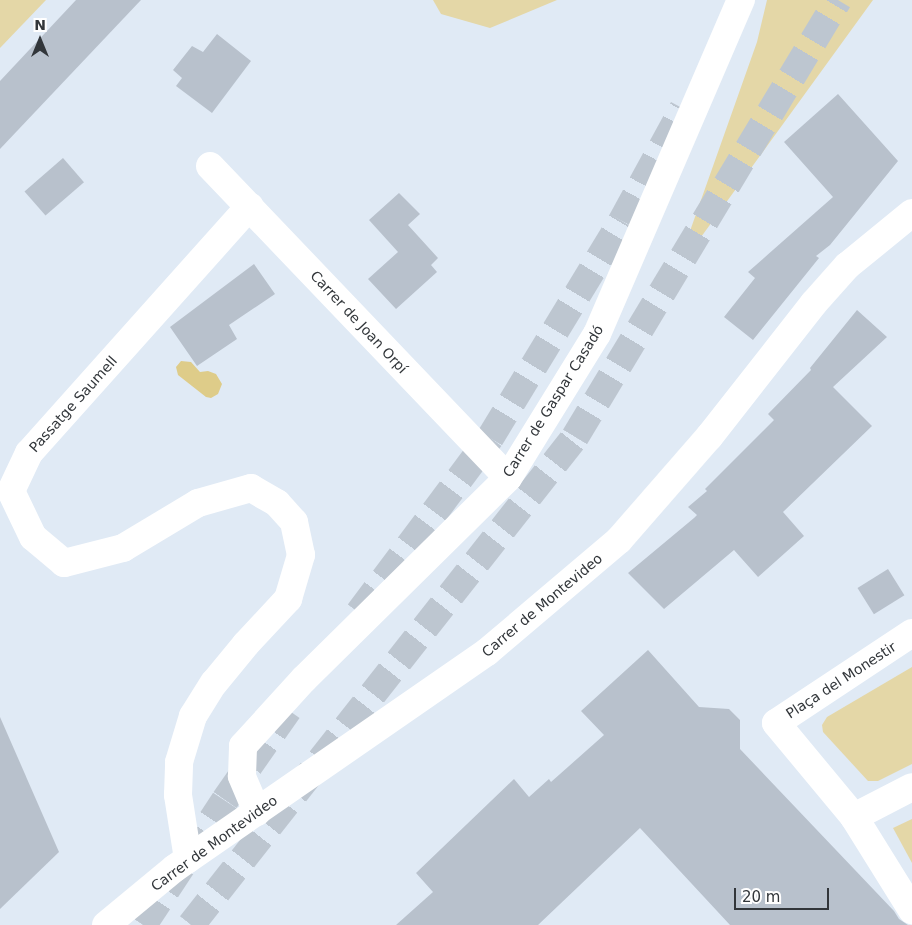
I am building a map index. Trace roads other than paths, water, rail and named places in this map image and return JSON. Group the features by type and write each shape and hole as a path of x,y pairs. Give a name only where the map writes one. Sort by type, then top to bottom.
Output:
{"street":[{"name":"Carrer de Gaspar Casadó","path":"257,812 242,776 244,746 304,679 508,478 597,334 741,0"},
{"name":"Carrer de Joan Orpí","path":"210,166 508,478"},
{"name":"Passatge Saumell","path":"188,859 178,795 179,762 193,716 214,683 246,644 288,599 301,555 294,522 277,503 251,488 198,503 124,548 64,563 33,537 11,491 29,453 250,206"},
{"name":"Carrer de Montevideo","path":"106,925 188,859 487,652 619,540 709,437 814,303 847,266 912,213"},
{"name":"Plaça del Monestir","path":"854,817 776,723 912,633"},
{"path":"912,787 854,817 912,910"}],"tunnel":[{"path":"191,925 575,437 838,0"},
{"path":"359,613 490,438 622,221 683,109"},
{"path":"143,925 225,800 288,710"}]}
